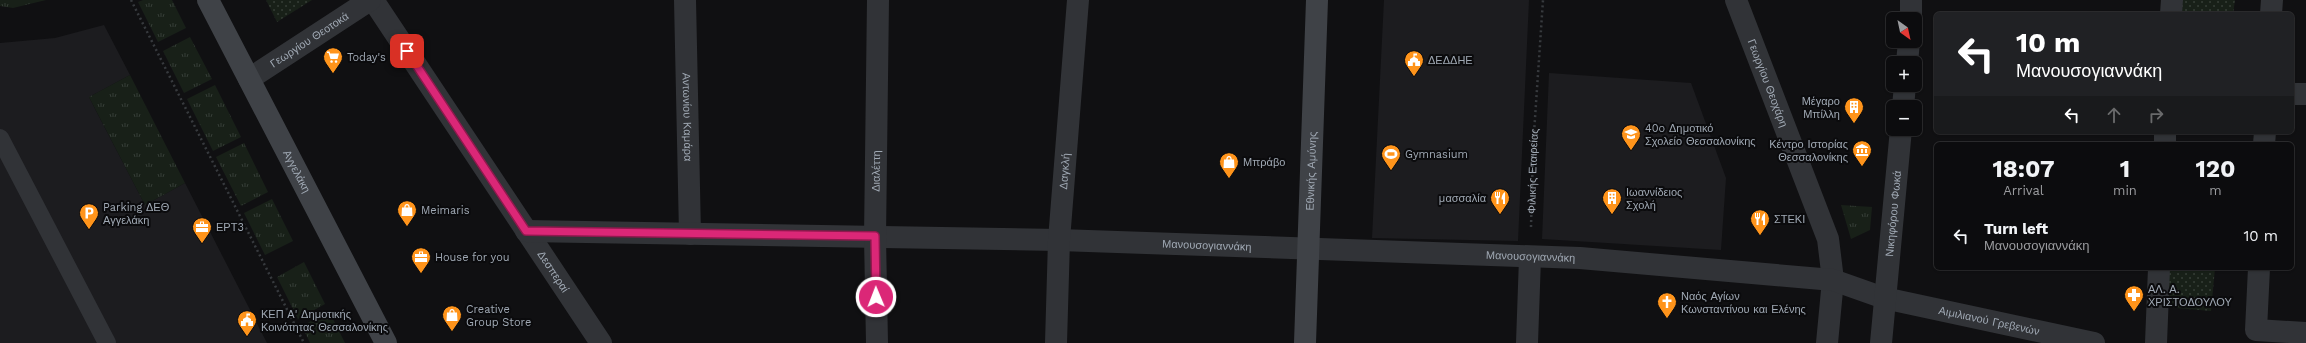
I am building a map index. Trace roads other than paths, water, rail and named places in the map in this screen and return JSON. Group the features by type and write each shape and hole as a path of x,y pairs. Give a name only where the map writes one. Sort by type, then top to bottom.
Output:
{"main road":[{"name":"Αγγελάκη","path":"208,0 386,343"},
{"name":"Εθνικής Αμύνης","path":"1305,343 1317,0"}],"street":[{"name":"Γεωργίου Θεοτοκά","path":"249,79 372,0"},
{"name":"Δεσπεραί","path":"372,0 601,343"},
{"name":"Αντωνίου Καμάρα","path":"685,0 690,234"},
{"name":"Διαλέττη","path":"877,343 875,236 878,0"},
{"name":"Δαγκλή","path":"1056,343 1060,240 1078,0"},
{"name":"Γεωργίου Θεοχάρη","path":"1736,0 1828,239 1833,280 1827,343"},
{"path":"1911,0 1911,12"},
{"path":"2171,12 2172,0"},
{"path":"2271,12 2272,0"},
{"path":"2294,94 2306,94"},
{"name":"Νικηφόρου Φωκά","path":"1881,343 1900,136"},
{"name":"Μανουσογιαννάκη","path":"526,231 1060,240 1530,258 1580,258 1833,280 1884,298"},
{"path":"1527,343 1530,258"},
{"path":"2156,343 2159,270"},
{"path":"2259,270 2256,330 2306,333"},
{"name":"Αιμιλιανού Γρεβενών","path":"1884,298 2094,343"}],"lane":[{"path":"0,138 107,343"}],"place":[{"name":"Today's","path":"333,74"},
{"name":"ΔΕΔΔΗΕ","path":"1414,77"},
{"name":"Μέγαρο Μπίλλη","path":"1854,124"},
{"name":"40o Δημοτικό Σχολείο Θεσσαλονίκης","path":"1631,151"},
{"name":"Κέντρο Ιστορίας Θεσσαλονίκης","path":"1862,167"},
{"name":"Gymnasium","path":"1391,171"},
{"name":"Μπράβο","path":"1229,179"},
{"name":"μασσαλία","path":"1500,215"},
{"name":"Ιωαννίδειος Σχολή","path":"1612,215"},
{"name":"Meimaris","path":"407,227"},
{"name":"Parking ΔΕΘ Αγγελάκη","path":"89,230"},
{"name":"ΣΤΕΚΙ","path":"1760,236"},
{"name":"ΕΡΤ3","path":"202,244"},
{"name":"House for you","path":"421,274"},
{"name":"ΑΛ. Α. ΧΡΙΣΤΟΔΟΥΛΟΥ","path":"2134,312"},
{"name":"Ναός Αγίων Κωνσταντίνου και Ελένης","path":"1667,319"},
{"name":"Creative Group Store","path":"452,332"},
{"name":"ΚΕΠ Α' Δημοτικής Κοινότητας Θεσσαλονίκης","path":"247,337"}]}
